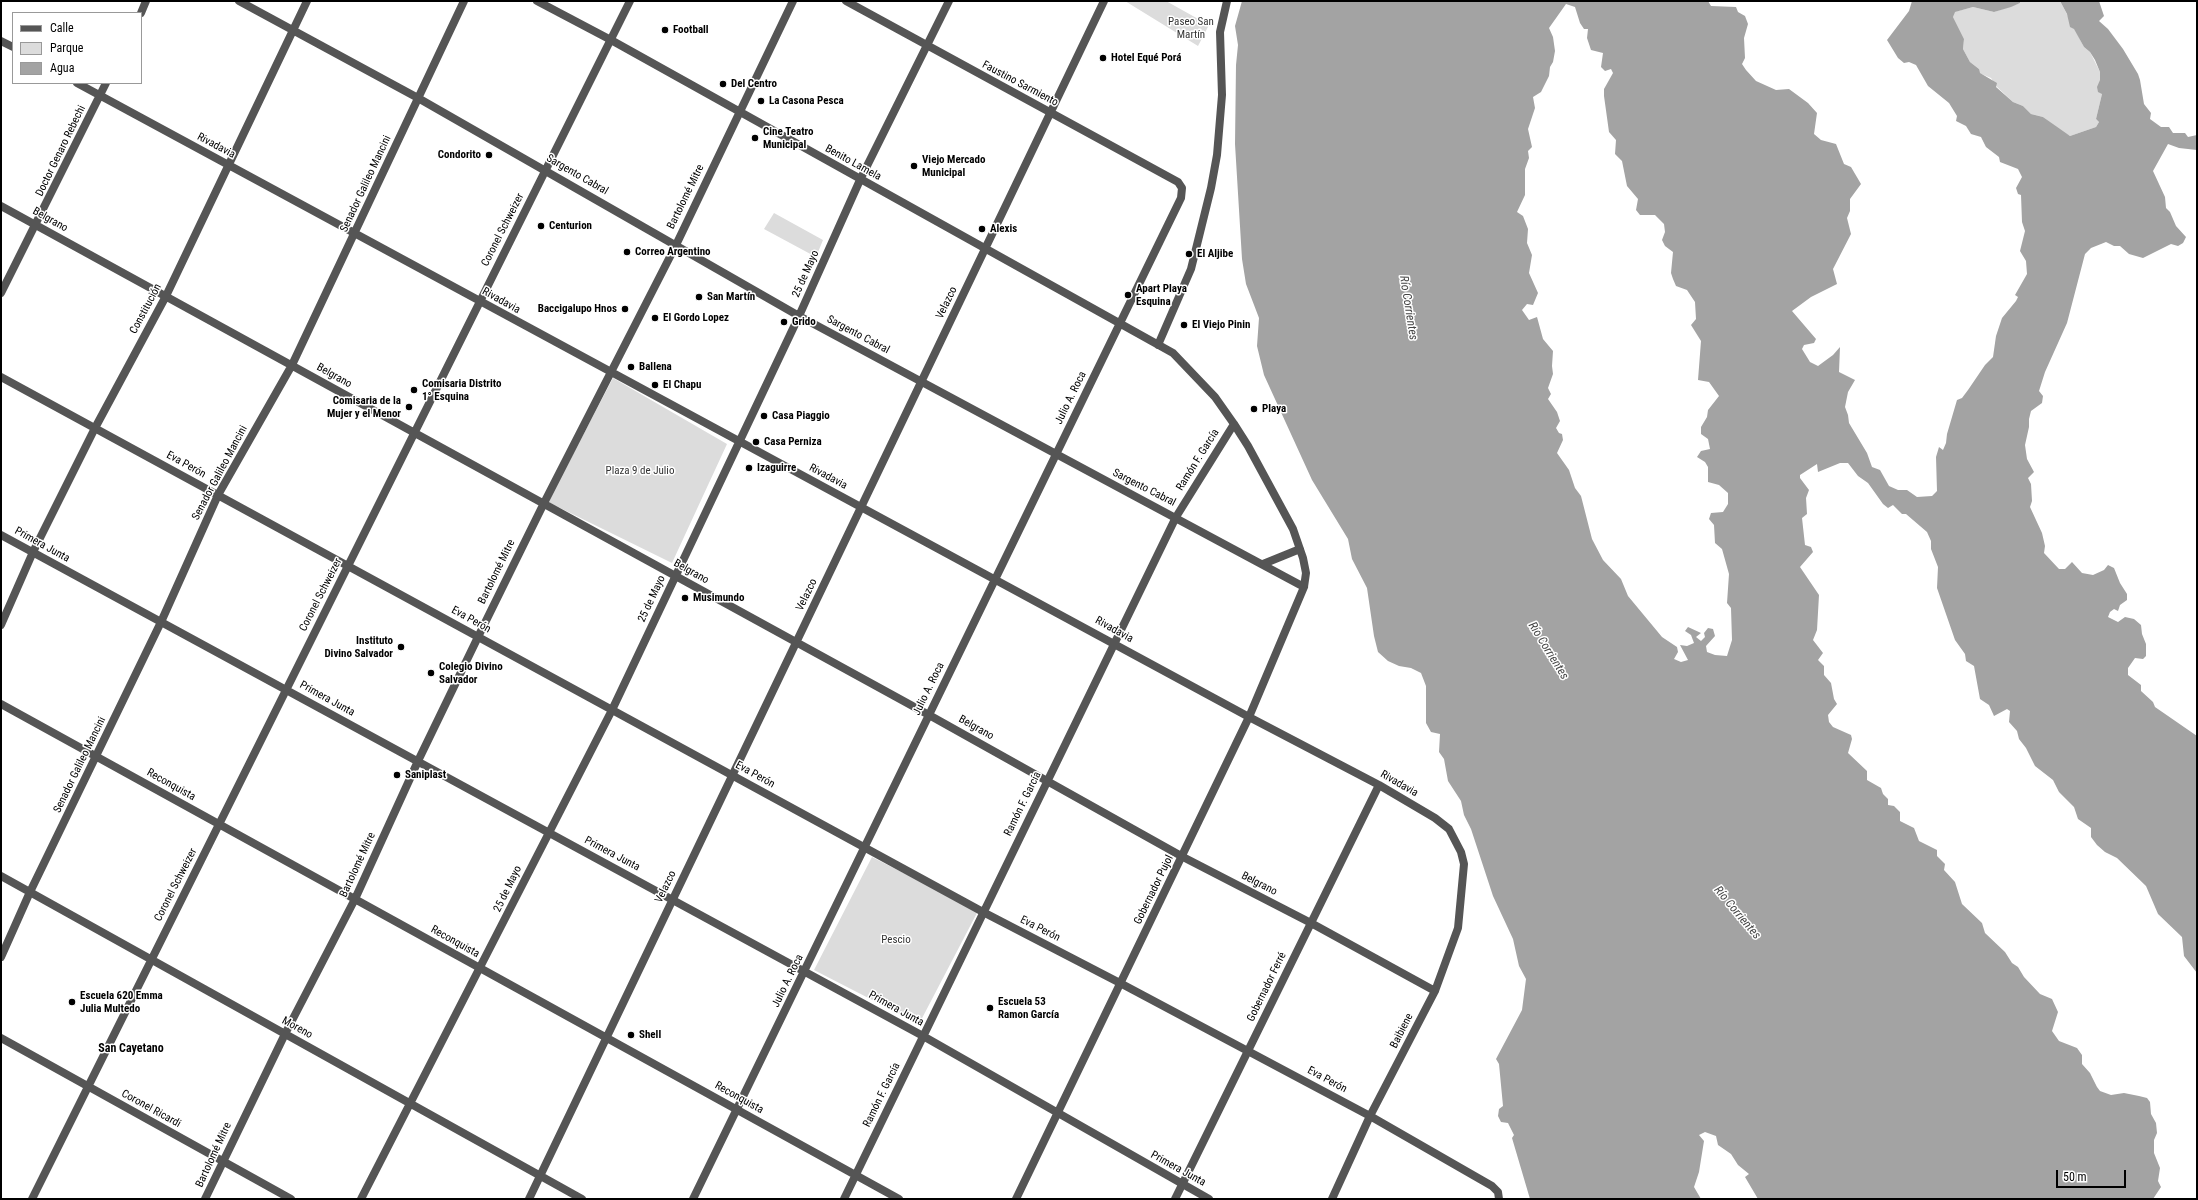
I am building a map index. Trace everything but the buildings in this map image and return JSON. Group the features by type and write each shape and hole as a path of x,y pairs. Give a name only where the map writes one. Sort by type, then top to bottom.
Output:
{"street":[{"path":"141,12 146,1"},
{"name":"Sargento Cabral","path":"239,1 418,98 799,316 1304,587"},
{"name":"Constitución","path":"1,625 33,552 95,428 166,296 308,1"},
{"name":"Senador Galileo Mancini","path":"1,957 30,892 161,622 218,496 292,365 355,235 464,1"},
{"name":"Benito Lamela","path":"537,1 740,111 860,180 1120,322 1173,353 1215,398 1248,446 1293,529 1306,573 1304,587"},
{"name":"Coronel Schweizer","path":"32,1199 630,1"},
{"name":"Bartolomé Mitre","path":"206,1199 285,1034 355,899 418,761 478,637 544,503 676,245 793,1"},
{"name":"Faustino Sarmiento","path":"846,1 926,46 1178,182 1182,188"},
{"name":"25 de Mayo","path":"360,1199 409,1102 481,968 548,832 612,710 799,316 860,180 948,1"},
{"name":"Velazco","path":"529,1199 1104,1"},
{"path":"1158,345 1191,269 1211,188 1217,155 1222,95 1220,32 1227,1"},
{"path":"1,41 12,46"},
{"name":"Rivadavia","path":"78,84 1249,717 1379,785 1435,818 1449,829 1461,852 1464,864"},
{"name":"Doctor Genaro Rebechi","path":"1,293 106,84"},
{"name":"Julio A. Roca","path":"693,1199 1181,198 1182,188"},
{"name":"Belgrano","path":"1,206 929,715 1183,857 1311,923 1435,991"},
{"name":"Eva Perón","path":"1,377 983,912 1370,1116 1492,1186 1499,1196"},
{"name":"Ramón F. García","path":"844,1199 1176,517 1234,424"},
{"name":"Primera Junta","path":"1,535 923,1036 1056,1114 1209,1199"},
{"path":"1263,564 1300,550"},
{"name":"Gobernador Pujol","path":"1016,1199 1056,1114 1183,857 1249,717 1304,587"},
{"name":"Reconquista","path":"1,704 899,1199"},
{"name":"Gobernador Ferré","path":"1175,1199 1379,785"},
{"name":"Baibiene","path":"1332,1199 1370,1116 1435,991 1458,928 1464,864"},
{"name":"Moreno","path":"1,876 582,1199"},
{"name":"Coronel Ricardi","path":"1,1038 291,1199"}],"green space":[{"name":"Paseo San Martín","path":"1125,1 1166,1 1209,25 1198,46"},
{"path":"2020,1 2060,1 2084,47 2090,52 2100,72 2102,94 2096,119 2099,122 2096,127 2070,136 2064,133 2043,117 2031,114 2023,106 2013,102 1996,86 1991,78 1979,73 1979,69 1970,62 1963,49 1964,39 1953,17 1954,12 1973,7 1994,12 2020,3"},
{"path":"774,213 823,240 816,257 764,229"},
{"name":"Plaza 9 de Julio","path":"613,378 727,444 672,563 548,502"},
{"name":"Pescio","path":"872,857 978,911 919,1024 814,970"}],"water":[{"name":"Río Corrientes","path":"1242,1 1708,1 1711,6 1736,7 1738,12 1745,16 1748,24 1744,38 1745,58 1742,64 1746,70 1756,81 1776,90 1789,89 1808,103 1817,113 1814,134 1821,140 1836,144 1844,164 1851,167 1861,184 1850,199 1850,211 1847,218 1851,234 1833,269 1837,284 1811,297 1792,311 1816,339 1814,343 1804,345 1802,349 1810,362 1818,366 1833,355 1840,347 1839,372 1855,380 1848,392 1845,407 1849,423 1867,453 1872,467 1880,470 1889,486 1898,490 1907,490 1917,497 1932,496 1937,491 1936,457 1939,447 1943,450 1946,443 1947,434 1957,400 1962,398 1985,365 1993,357 1996,336 2002,318 2016,301 2018,297 2015,295 2027,274 2026,261 2020,251 2025,231 2022,222 2021,195 2018,194 2016,188 2022,177 2018,169 2000,162 1999,157 1986,147 1981,137 1971,134 1966,126 1956,121 1957,116 1949,103 1928,86 1916,65 1909,62 1904,63 1898,58 1887,40 1909,11 1912,1 2020,1 2020,3 2011,7 1994,12 1973,7 1955,12 1953,17 1964,39 1963,49 1970,62 1979,69 1980,73 1997,83 1996,87 2013,102 2023,106 2031,114 2043,117 2070,136 2096,127 2099,122 2096,119 2102,94 2098,92 2097,87 2100,80 2100,72 2095,60 2090,52 2084,47 2074,29 2070,27 2067,14 2060,1 2099,1 2104,16 2099,21 2108,29 2123,49 2138,74 2144,104 2151,113 2150,119 2161,127 2169,127 2173,133 2185,133 2188,137 2197,135 2197,150 2179,148 2168,144 2153,171 2165,197 2166,208 2170,212 2176,226 2186,237 2183,243 2178,246 2171,244 2143,258 2129,254 2120,246 2114,246 2106,242 2091,248 2085,254 2067,323 2045,372 2039,391 2043,396 2042,403 2031,411 2029,419 2029,427 2025,445 2027,459 2034,472 2028,478 2031,484 2032,501 2030,507 2042,533 2045,546 2044,553 2059,569 2065,569 2072,562 2082,573 2093,575 2104,570 2108,565 2114,568 2120,583 2127,594 2127,600 2120,605 2118,611 2114,609 2110,612 2108,617 2118,622 2125,617 2134,619 2141,625 2142,634 2146,644 2146,656 2143,659 2135,658 2128,668 2128,675 2141,685 2141,691 2153,702 2155,707 2197,736 2197,973 2184,956 2182,937 2158,914 2146,886 2117,858 2105,852 2097,845 2091,837 2091,828 2078,819 2074,807 2059,792 2053,780 2035,766 2026,748 2019,739 2017,731 2009,722 2010,711 2007,709 1994,716 1989,705 1980,699 1974,666 1966,661 1965,654 1955,640 1937,588 1938,567 1931,549 1931,541 1927,532 1906,514 1902,514 1893,505 1888,508 1883,504 1868,483 1858,476 1848,463 1840,463 1818,472 1817,464 1800,475 1800,478 1809,490 1806,498 1807,514 1802,518 1805,545 1811,547 1813,552 1800,567 1819,595 1817,630 1813,640 1823,653 1818,660 1824,666 1824,675 1831,683 1834,699 1837,704 1828,715 1829,722 1833,727 1851,735 1852,739 1848,753 1867,771 1867,780 1881,788 1883,794 1888,799 1888,805 1894,806 1900,812 1900,821 1914,828 1919,841 1937,850 1937,856 1945,864 1944,870 1955,882 1962,904 1982,923 1985,933 2005,952 2012,963 2018,967 2024,977 2040,994 2052,999 2058,1012 2052,1031 2059,1041 2077,1048 2082,1055 2082,1064 2090,1073 2100,1091 2111,1095 2124,1093 2139,1096 2147,1098 2150,1102 2151,1114 2156,1123 2157,1133 2154,1140 2154,1153 2160,1168 2158,1181 2161,1187 2153,1199 1758,1199 1745,1177 1749,1174 1738,1165 1731,1154 1718,1145 1716,1136 1705,1132 1699,1135 1704,1141 1699,1172 1694,1187 1701,1199 1530,1199 1512,1138 1514,1135 1508,1123 1501,1122 1498,1116 1499,1109 1503,1106 1499,1064 1496,1059 1522,1010 1526,979 1519,966 1513,939 1493,896 1471,829 1464,815 1461,801 1448,781 1444,759 1439,752 1440,734 1431,732 1426,723 1426,686 1421,673 1411,668 1399,666 1388,661 1378,652 1374,636 1367,588 1352,559 1348,539 1312,480 1264,375 1257,346 1259,318 1246,284 1242,259 1235,144 1236,65 1238,45 1235,26","holes":["1566,4 1575,7 1580,23 1584,29 1588,29 1587,38 1591,50 1603,53 1601,67 1605,71 1611,69 1613,73 1604,89 1609,132 1616,140 1615,154 1622,161 1627,186 1638,199 1636,210 1640,215 1655,215 1664,224 1665,232 1662,240 1665,246 1673,252 1671,273 1673,279 1676,286 1687,290 1695,302 1696,319 1691,325 1701,341 1698,380 1709,382 1719,396 1708,410 1707,417 1701,427 1701,434 1708,439 1710,449 1701,451 1697,457 1705,462 1708,467 1708,482 1719,485 1728,493 1728,504 1723,512 1711,513 1709,519 1714,525 1715,543 1722,549 1729,574 1727,603 1731,608 1732,640 1727,656 1715,655 1707,652 1706,646 1715,636 1713,629 1708,628 1704,633 1705,637 1701,641 1696,637 1701,633 1688,627 1685,631 1691,635 1694,643 1687,646 1680,645 1688,660 1681,662 1674,659 1678,652 1677,647 1662,637 1628,596 1621,579 1603,560 1592,539 1581,496 1575,488 1569,470 1557,453 1563,440 1562,434 1559,433 1556,428 1560,421 1557,412 1548,399 1551,394 1548,388 1553,374 1553,351 1543,339 1537,317 1529,320 1522,310 1527,304 1533,305 1538,293 1529,273 1532,255 1527,243 1528,229 1523,216 1517,212 1525,195 1525,169 1529,158 1528,151 1532,147 1528,129 1535,108 1533,97 1541,92 1549,76 1550,67 1553,62 1555,51 1553,37 1549,28"]}],"place":[{"name":"Football","path":"665,30"},
{"name":"Hotel Equé Porá","path":"1103,58"},
{"name":"Del Centro","path":"723,84"},
{"name":"La Casona Pesca","path":"761,101"},
{"name":"Cine Teatro Municipal","path":"755,138"},
{"name":"Condorito","path":"489,155"},
{"name":"Viejo Mercado Municipal","path":"914,166"},
{"name":"Centurion","path":"541,226"},
{"name":"Alexis","path":"982,229"},
{"name":"Correo Argentino","path":"627,252"},
{"name":"El Aljibe","path":"1189,254"},
{"name":"Apart Playa Esquina","path":"1128,295"},
{"name":"San Martín","path":"699,297"},
{"name":"Baccigalupo Hnos","path":"625,309"},
{"name":"El Gordo Lopez","path":"655,318"},
{"name":"Grido","path":"784,322"},
{"name":"El Viejo Pinin","path":"1184,325"},
{"name":"Ballena","path":"631,367"},
{"name":"El Chapu","path":"655,385"},
{"name":"Comisaria Distrito 1° Esquina","path":"414,390"},
{"name":"Comisaria de la Mujer y el Menor","path":"409,407"},
{"name":"Playa","path":"1254,409"},
{"name":"Casa Piaggio","path":"764,416"},
{"name":"Casa Perniza","path":"756,442"},
{"name":"Izaguirre","path":"749,468"},
{"name":"Musimundo","path":"685,598"},
{"name":"Instituto Divino Salvador","path":"401,647"},
{"name":"Colegio Divino Salvador","path":"431,673"},
{"name":"Saniplast","path":"397,775"},
{"name":"Escuela 620 Emma Julia Multedo","path":"72,1002"},
{"name":"Escuela 53 Ramon García","path":"990,1008"},
{"name":"Shell","path":"631,1035"}],"district":[{"name":"San Cayetano","path":"131,1049"}]}
